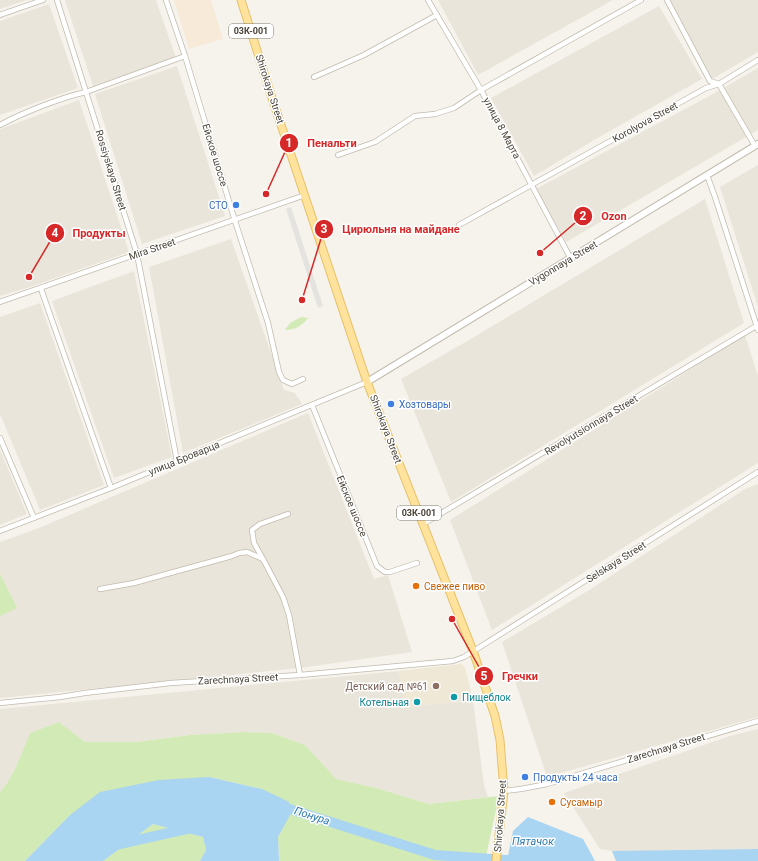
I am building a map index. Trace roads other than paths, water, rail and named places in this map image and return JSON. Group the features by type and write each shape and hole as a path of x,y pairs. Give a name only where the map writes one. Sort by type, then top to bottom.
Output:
{"main road":[{"name":"Shirokaya Street","path":"241,0 367,382 473,651 495,716 500,740 504,791 496,861"}],"street":[{"path":"0,15 43,0"},
{"name":"Rossiyskaya Street","path":"57,0 137,254 177,460"},
{"name":"Ейское шоссе","path":"166,0 185,56 235,221 268,322 281,376 283,380 292,384 303,379"},
{"name":"улица 8 Марта","path":"428,0 481,90 571,259"},
{"path":"338,155 375,142 415,116 434,114 454,108 481,90 641,0"},
{"path":"667,0 710,81 719,84 756,145"},
{"path":"314,78 364,54 437,14"},
{"path":"0,125 11,119 72,95 86,92 185,56"},
{"name":"Korolyova Street","path":"459,225 706,88 719,84 758,60"},
{"name":"Vygonnaya Street","path":"367,382 756,145"},
{"path":"706,175 715,197 758,327"},
{"name":"Mira Street","path":"0,302 235,221 305,195"},
{"path":"41,289 111,488"},
{"name":"Revolyutsionnaya Street","path":"423,524 758,327"},
{"name":"улица Броварца","path":"0,531 111,488 367,382"},
{"name":"Ейское шоссе","path":"312,405 377,566 385,572 390,572 417,563"},
{"path":"0,438 34,518"},
{"name":"Selskaya Street","path":"473,651 758,472"},
{"path":"288,514 260,524 252,530 254,543 283,597 289,615 300,675"},
{"path":"100,589 134,583 239,553 247,552 263,559"},
{"name":"Zarechnaya Street","path":"0,703 60,698 85,693 171,683 300,675 453,661 464,657 473,651"},
{"name":"Zarechnaya Street","path":"504,791 546,784 758,722"}],"water":[{"path":"209,777 262,789 289,802 290,815 278,837 279,861 200,861 206,850 203,837 153,824 103,861 25,861 70,815 100,792 159,780"},
{"name":"Пятачок","path":"528,817 583,839 595,861 507,861 513,831"},
{"path":"758,849 758,861 616,861 612,851"}],"waterway":[{"name":"Понура","path":"277,809 283,807 435,855 520,861"},
{"name":"Понура","path":"115,845 191,828"}],"place":[{"name":"Пенальти","path":"266,194"},
{"name":"СТО","path":"236,205"},
{"name":"Ozon","path":"540,253"},
{"name":"Продукты","path":"29,277"},
{"name":"Цирюльня на майдане","path":"302,300"},
{"name":"Хозтовары","path":"391,404"},
{"name":"Свежее пиво","path":"416,586"},
{"name":"Гречки","path":"452,619"},
{"name":"Детский сад №61","path":"436,686"},
{"name":"Пищеблок","path":"454,697"},
{"name":"Котельная","path":"417,702"},
{"name":"Продукты 24 часа","path":"525,777"},
{"name":"Сусамыр","path":"552,802"}]}
